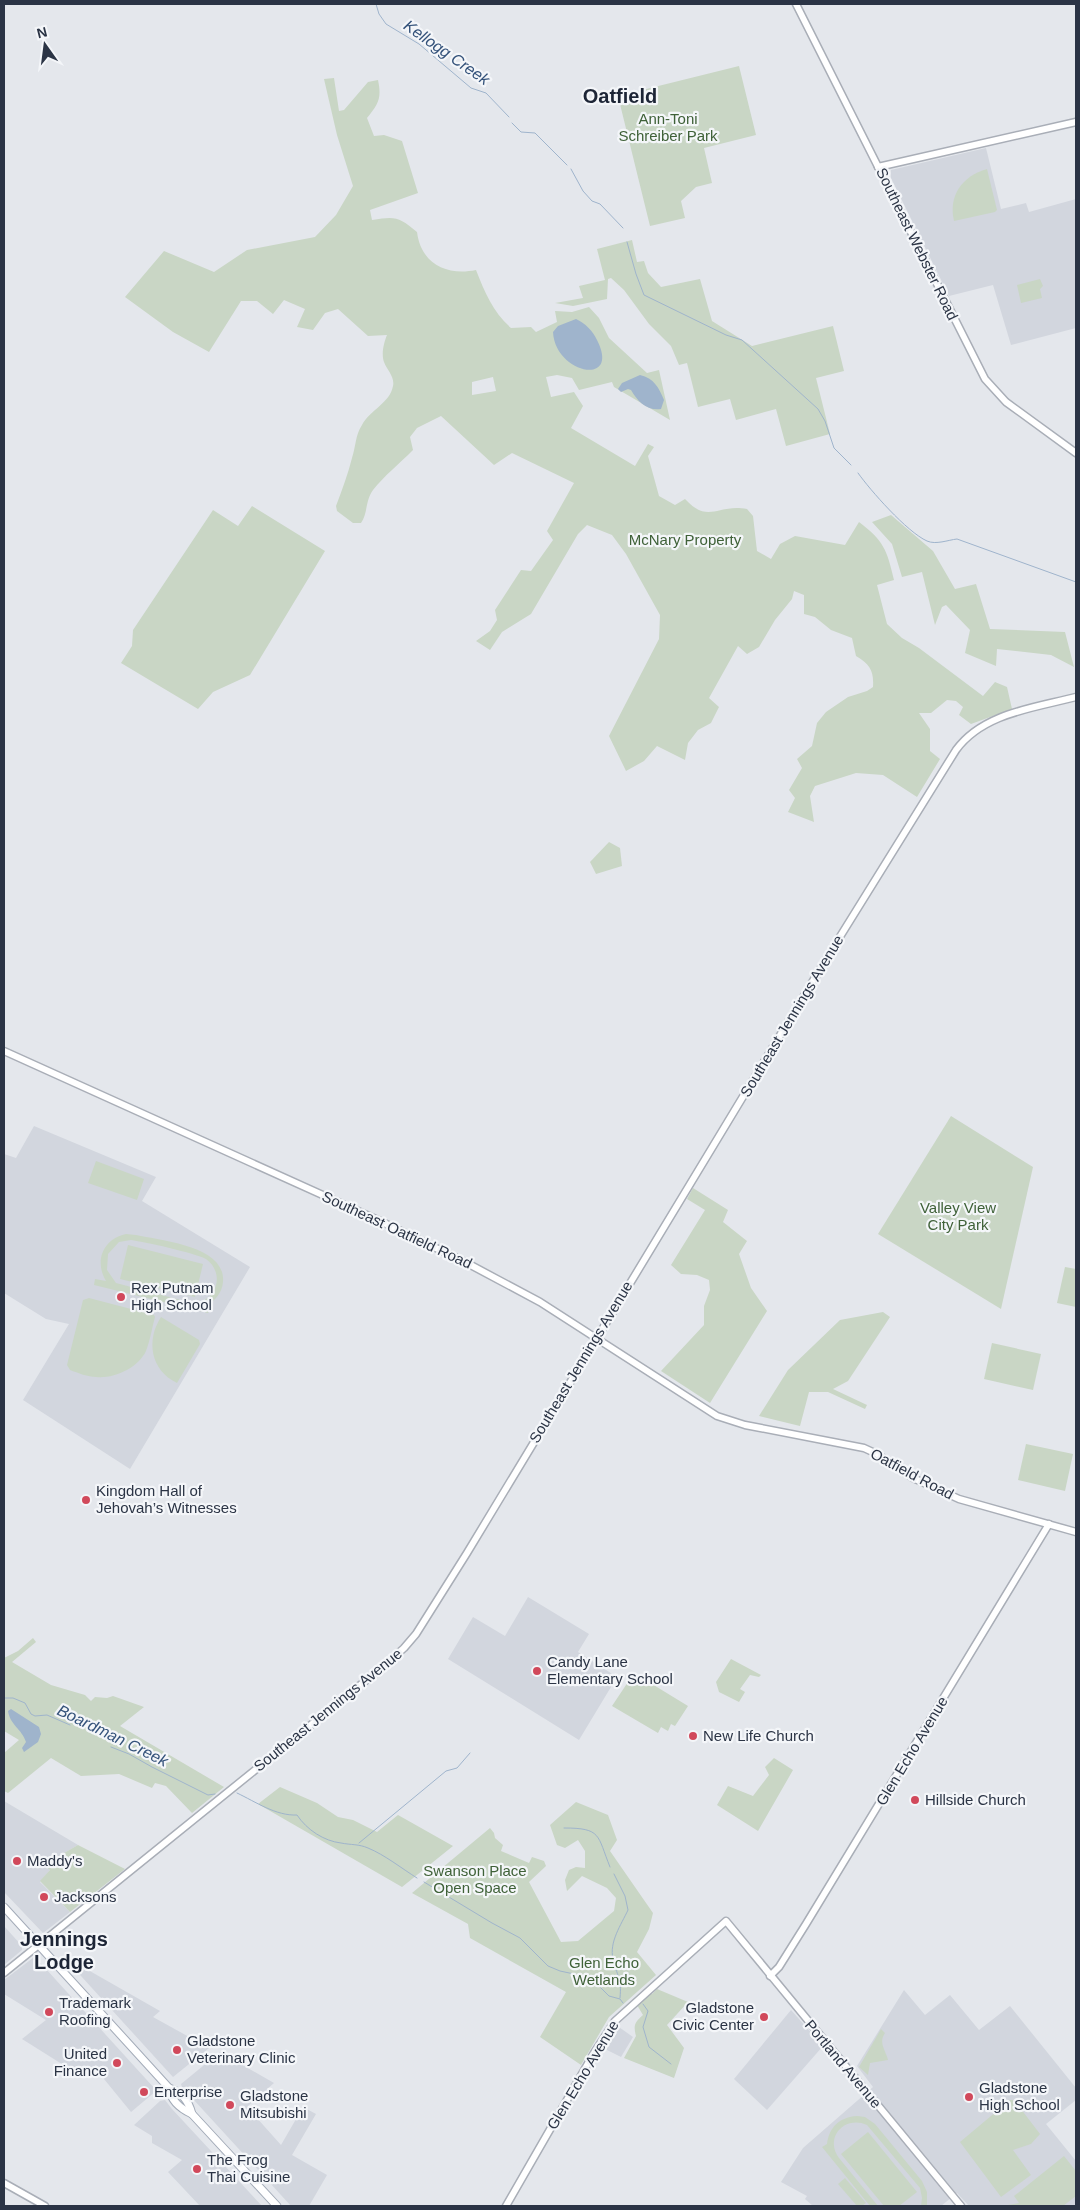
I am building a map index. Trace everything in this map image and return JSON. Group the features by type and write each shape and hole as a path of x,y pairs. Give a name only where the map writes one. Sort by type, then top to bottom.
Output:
{"main road":[{"name":"Southeast Webster Road","path":"796,4 960,332 988,384 1006,402 1076,453"},
{"path":"878,167 1076,122"},
{"name":"Southeast Jennings Avenue","path":"4,1973 406,1646 423,1624 828,956 960,745 980,726 997,718 1076,697"},
{"name":"Southeast Oatfield Road","path":"4,1052 426,1242 533,1298 717,1416 738,1424 776,1431"},
{"name":"Oatfield Road","path":"776,1431 864,1448 877,1454 913,1478 959,1499 1076,1532"},
{"name":"Glen Echo Avenue","path":"770,1976 779,1967 806,1924 1049,1524"},
{"path":"4,1907 169,2088 171,2096 183,2110 192,2114 277,2206"},
{"name":"Glen Echo Avenue","path":"506,2206 594,2053 615,2021 726,1921"},
{"name":"Portland Avenue","path":"726,1921 961,2206"},
{"path":"4,2183 45,2206"}],"shaded area":[{"path":"986,148 1001,209 1026,203 1029,212 1076,199 1076,328 1011,345 993,285 949,296 891,178 891,170"},
{"name":"Rex Putnam High School","path":"34,1126 156,1177 142,1201 250,1267 130,1469 23,1400 69,1324 46,1319 4,1293 4,1154 16,1158"},
{"name":"Candy Lane Elementary School","path":"528,1597 589,1634 578,1652 617,1677 579,1740 448,1659 473,1617 505,1636"},
{"path":"4,1801 78,1845 43,1865 50,1870 40,1882 70,1912 43,1933 4,1892"},
{"path":"4,1926 22,1946 22,1950 4,1965"},
{"path":"33,1958 36,1958 155,2089 156,2091 131,2112 104,2079 106,2076 96,2065 81,2076 22,2039 46,2020 4,1994 4,1980"},
{"path":"74,1962 160,2011 153,2017 209,2048 173,2077 71,1965"},
{"name":"Gladstone High School","path":"904,1990 925,2015 950,1995 979,2030 1010,2006 1076,2088 1076,2100 1046,2124 1076,2161 1076,2204 1073,2206 969,2206 957,2193 941,2206 813,2206 805,2199 807,2196 781,2182 803,2148 873,2087 857,2066"},
{"path":"791,2010 823,2046 767,2110 734,2079"},
{"path":"616,2025 633,2037 621,2057 601,2047"},
{"path":"220,2052 274,2083 247,2107 281,2145 303,2107 316,2114 292,2155 327,2175 309,2206 291,2206 182,2087 181,2084"},
{"path":"165,2100 262,2206 200,2206 168,2172 182,2160 152,2143 152,2136 134,2125 160,2101"}],"green space":[{"name":"Ann-Toni Schreiber Park","path":"739,66 756,135 704,148 712,183 696,187 681,201 685,218 650,226 618,96"},
{"name":"McNary Property","path":"334,78 339,111 344,110 368,82 378,80 380,92 378,101 367,118 374,136 384,135 402,141 418,193 370,210 372,220 392,218 406,223 417,232 419,243 424,252 437,265 455,271 476,270 490,302 511,328 531,327 536,332 557,322 555,311 572,312 589,307 599,318 609,338 647,373 659,370 670,420 614,387 612,382 579,390 572,378 557,375 546,377 551,397 574,392 583,406 571,428 635,466 648,444 654,447 648,456 659,496 675,505 685,499 693,507 701,511 747,509 753,516 757,551 771,559 780,544 795,536 845,545 859,522 879,541 892,570 894,580 877,585 887,624 902,638 919,648 983,696 995,682 1007,687 1012,709 971,724 959,715 963,707 956,701 947,700 931,713 919,713 930,729 930,751 940,759 917,797 883,775 856,773 815,786 810,796 814,822 788,812 795,798 789,790 802,768 797,759 812,746 817,723 826,712 848,697 867,691 873,687 873,681 872,672 868,665 856,656 852,638 831,630 815,617 804,614 804,595 794,591 792,599 775,620 759,647 747,654 738,646 709,698 719,707 711,723 698,730 688,743 685,760 657,746 644,761 626,771 609,736 659,639 660,615 626,554 612,535 587,525 578,534 531,614 502,632 490,650 476,641 490,631 497,620 495,610 521,570 531,571 553,540 547,531 574,483 512,453 494,465 441,416 417,428 410,437 413,450 373,490 361,523 353,523 337,511 336,506 349,470 360,429 370,415 388,397 393,386 392,377 383,359 383,348 387,335 368,336 338,309 325,313 313,330 297,327 305,309 284,300 273,314 257,301 241,301 209,352 173,332 125,297 164,251 214,272 247,250 315,237 336,215 353,186 337,135 324,79","holes":["493,377 496,391 472,395 472,382"]},
{"path":"987,169 997,210 954,221 953,203 959,188 970,177"},
{"path":"632,240 637,262 644,261 648,273 661,287 700,279 712,321 752,346 833,326 844,371 816,378 830,434 786,446 776,409 736,420 730,399 698,407 687,363 679,365 671,346 649,324 624,290 611,278 608,279 607,299 573,306 555,303 583,298 579,286 605,280 597,249"},
{"path":"1040,279 1043,286 1040,289 1042,298 1021,303 1017,285"},
{"path":"252,506 325,551 250,675 213,692 198,709 121,663 132,646 133,630 213,510 238,526"},
{"path":"891,515 933,551 955,589 976,584 990,629 1065,632 1074,667 1051,655 997,649 996,666 965,653 970,630 946,605 942,607 935,625 922,572 902,577 892,544 872,522"},
{"path":"609,842 620,848 622,866 596,874 590,862"},
{"name":"Valley View City Park","path":"951,1116 1033,1167 1001,1309 878,1234"},
{"path":"96,1161 144,1179 137,1200 88,1183"},
{"path":"693,1188 728,1210 723,1222 747,1241 739,1254 751,1288 767,1311 710,1403 661,1371 704,1325 704,1306 710,1290 709,1280 697,1275 681,1274 671,1265 705,1210 687,1199"},
{"path":"126,1234 136,1235 176,1243 191,1247 214,1260 221,1270 223,1282 217,1296 206,1306 210,1307 208,1313 94,1285 95,1279 106,1281 102,1273 101,1259 106,1246 118,1237","holes":["131,1240 181,1251 206,1259 215,1269 217,1277 216,1286 210,1296 205,1300 192,1303 116,1283 107,1270 108,1254 119,1242"]},
{"path":"128,1245 203,1264 195,1297 120,1279"},
{"path":"1065,1267 1076,1269 1076,1307 1057,1303"},
{"path":"89,1298 154,1315 155,1317 146,1351 137,1363 125,1371 110,1376 93,1377 70,1370 67,1365 83,1300"},
{"path":"883,1312 890,1317 848,1381 833,1389 867,1405 865,1409 828,1392 809,1392 800,1426 759,1416 788,1370 840,1320"},
{"path":"161,1317 199,1340 200,1344 177,1383 161,1370 153,1354 153,1335"},
{"path":"992,1343 1041,1354 1033,1390 984,1379"},
{"path":"1026,1444 1073,1454 1065,1491 1018,1480"},
{"path":"33,1638 36,1642 12,1662 51,1685 85,1695 91,1701 95,1697 107,1698 113,1696 144,1707 120,1726 224,1787 192,1813 166,1786 155,1783 152,1788 119,1774 81,1776 51,1758 8,1793 4,1791 4,1753 19,1740 4,1731 4,1658 18,1651"},
{"path":"731,1659 761,1675 759,1677 750,1675 740,1689 745,1692 739,1702 719,1692 716,1682"},
{"path":"634,1673 688,1706 675,1726 671,1724 668,1731 661,1727 658,1733 612,1706"},
{"path":"774,1758 793,1770 758,1831 717,1805 728,1786 753,1796 769,1775 765,1767"},
{"path":"280,1787 317,1803 338,1817 353,1820 377,1832 398,1815 453,1846 402,1887 258,1804"},
{"path":"576,1802 608,1815 617,1840 610,1851 653,1913 649,1929 637,1952 656,1975 609,2017 581,2065 540,2037 566,1992 470,1938 468,1924 412,1893 490,1828 495,1838 503,1845 501,1851 529,1863 532,1857 544,1861 546,1866 529,1882 561,1942 578,1941 614,1911 616,1898 607,1888 582,1876 567,1891 565,1880 569,1870 576,1867 585,1868 585,1851 578,1840 565,1848 557,1845 550,1825"},
{"path":"78,1845 125,1869 70,1912 40,1881 50,1870 43,1865"},
{"path":"657,1989 688,2002 667,2025 684,2048 674,2078 624,2058 636,2036 635,2024 643,2015 637,2005"},
{"path":"881,2029 885,2033 882,2044 888,2060 870,2063 868,2075 859,2067"},
{"path":"1010,2100 1014,2100 1040,2134 1031,2144 1013,2150 1031,2175 1001,2197 960,2142"},
{"path":"865,2117 875,2124 922,2181 927,2192 927,2206 921,2206 920,2188 867,2125 851,2123 845,2126 835,2136 834,2143 839,2158 878,2206 870,2206 822,2147 827,2144 830,2133 836,2124 845,2118"},
{"path":"868,2132 917,2192 899,2206 884,2206 841,2154"},
{"path":"1064,2156 1076,2171 1076,2196 1063,2206 1002,2206 1019,2203 1014,2196"},
{"path":"845,2178 866,2203 862,2206 857,2206 838,2184"}],"water":[{"path":"576,319 593,333 597,340 602,355 601,364 594,369 585,369 574,365 564,358 556,346 553,332 558,326"},
{"path":"640,375 649,378 658,388 664,400 661,409 651,409 643,405 631,390 628,389 621,392 618,389 622,383"},
{"path":"11,1709 39,1727 41,1734 38,1742 24,1752 22,1748 26,1742 9,1716 8,1711"}],"waterway":[{"name":"Kellogg Creek","path":"376,4 379,14 386,24 419,44 471,88 486,93 509,117"},
{"name":"Kellogg Creek","path":"512,123 521,132 535,133 567,165"},
{"name":"Kellogg Creek","path":"571,169 583,191 592,201 600,204 623,228"},
{"name":"Kellogg Creek","path":"627,242 644,295 726,335 742,340 818,409 825,421 834,448 851,465"},
{"name":"Kellogg Creek","path":"858,473 880,500 909,529 927,541 938,542 957,539 1076,582"},
{"name":"Boardman Creek","path":"4,1698 13,1698 25,1703 31,1714 35,1716 47,1715 70,1725"},
{"name":"Boardman Creek","path":"111,1747 129,1754 208,1795 215,1794"},
{"path":"359,1843 446,1771 457,1768 470,1753"},
{"path":"237,1793 274,1811 297,1815 311,1830 328,1840 368,1848 417,1878"},
{"path":"564,1828 576,1828 592,1832 600,1841 610,1867"},
{"path":"614,1874 625,1896 628,1910 616,1934 612,1953 620,1981 620,1998"},
{"path":"424,1882 520,1938 548,1966 574,1974 583,1983 599,1986 609,1996 620,1999 623,2003"},
{"path":"643,2004 648,2011 643,2027 649,2047 671,2064"}],"place":[{"name":"Rex Putnam High School","path":"121,1297"},
{"name":"Kingdom Hall of Jehovah’s Witnesses","path":"86,1500"},
{"name":"Candy Lane Elementary School","path":"537,1671"},
{"name":"New Life Church","path":"693,1736"},
{"name":"Hillside Church","path":"915,1800"},
{"name":"Maddy's","path":"17,1861"},
{"name":"Jacksons","path":"44,1897"},
{"name":"Trademark Roofing","path":"49,2012"},
{"name":"Gladstone Civic Center","path":"764,2017"},
{"name":"Gladstone Veterinary Clinic","path":"177,2050"},
{"name":"United Finance","path":"117,2063"},
{"name":"Enterprise","path":"144,2092"},
{"name":"Gladstone High School","path":"969,2097"},
{"name":"Gladstone Mitsubishi","path":"230,2105"},
{"name":"The Frog Thai Cuisine","path":"197,2169"}],"district":[{"name":"Oatfield","path":"620,96"},
{"name":"Jennings Lodge","path":"64,1950"}],"park label":[{"name":"Swanson Place Open Space","path":"475,1880"},
{"name":"Glen Echo Wetlands","path":"604,1972"}]}
